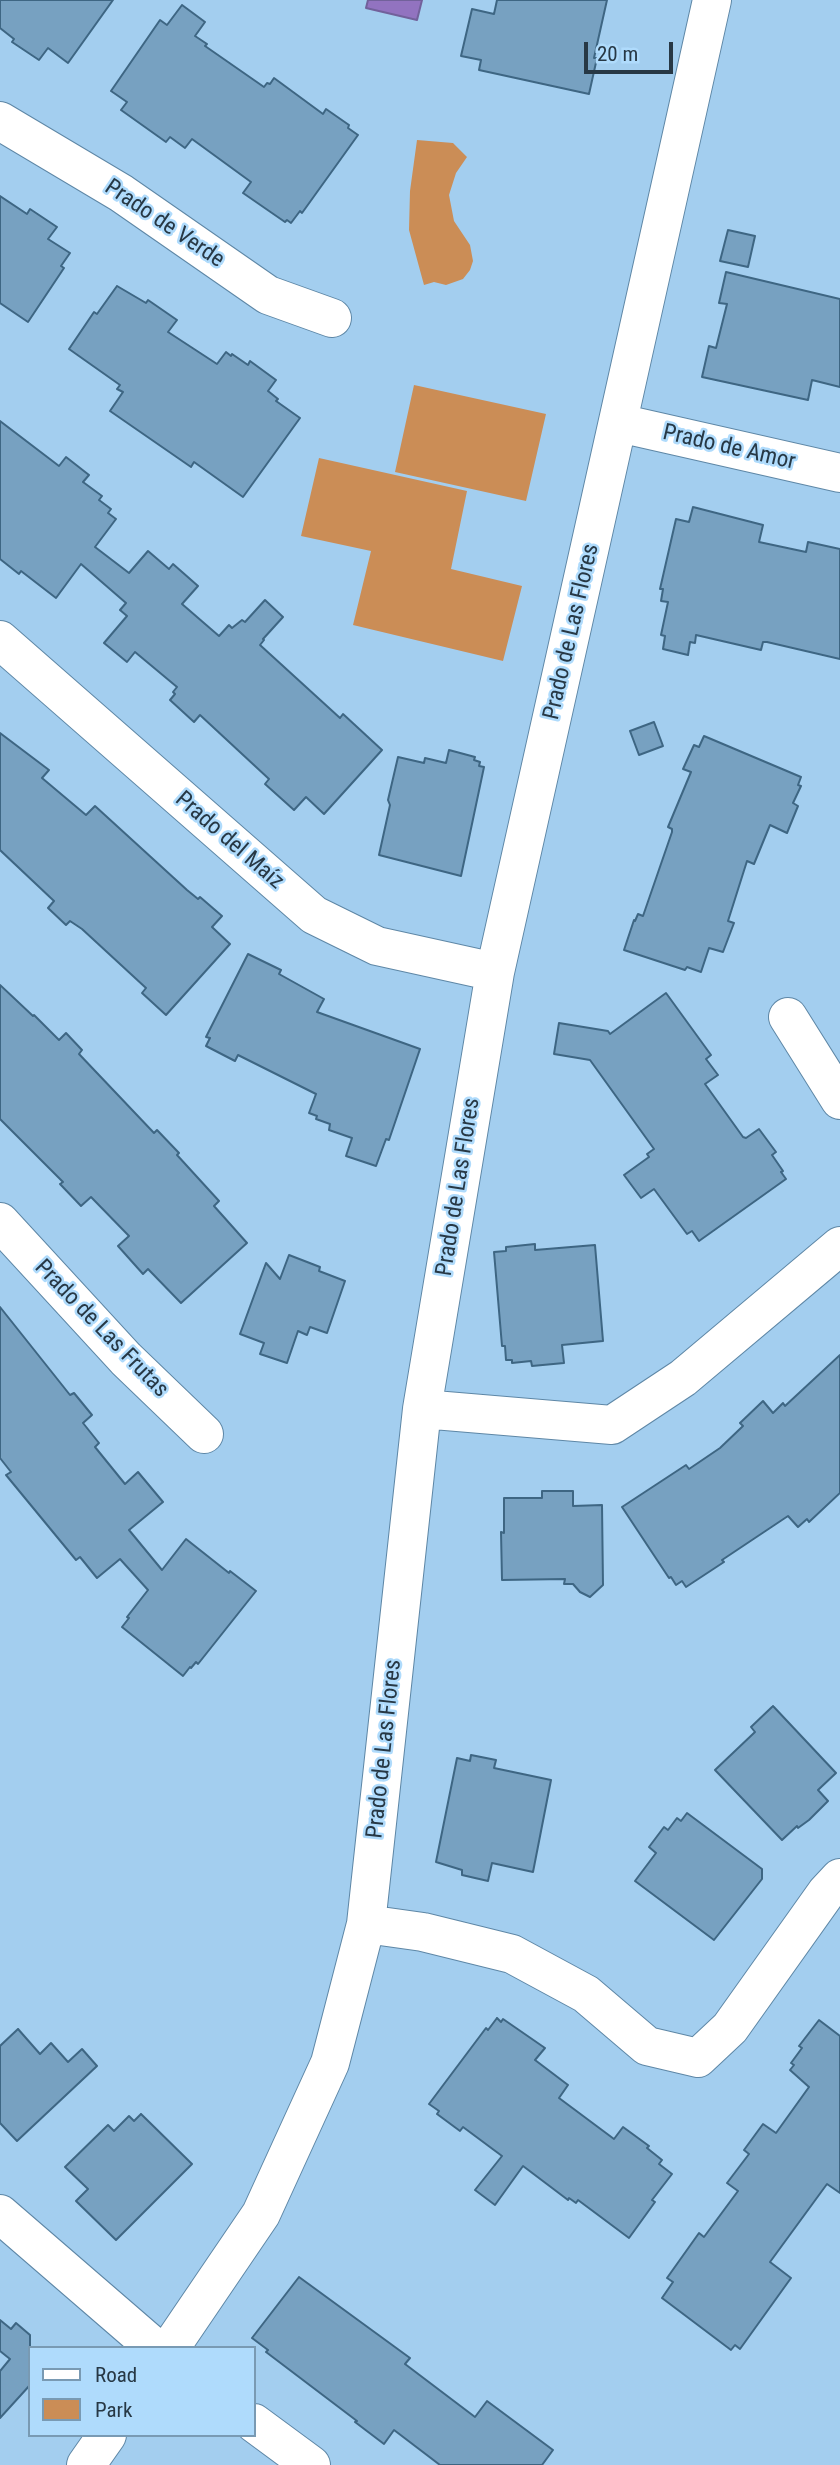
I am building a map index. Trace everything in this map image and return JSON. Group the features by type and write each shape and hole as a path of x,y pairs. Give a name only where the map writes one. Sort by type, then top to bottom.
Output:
{"street":[{"name":"Prado de Las Flores","path":"171,2346 261,2214 330,2063 366,1924 422,1409 495,972 712,0"},
{"name":"Prado de Verde","path":"0,121 121,193 268,295 332,318"},
{"name":"Prado de Amor","path":"619,423 840,473"},
{"name":"Prado del Maíz","path":"0,640 314,915 377,946 495,972"},
{"path":"788,1017 840,1100"},
{"name":"Prado de Las Frutas","path":"0,1222 126,1359 204,1434"},
{"path":"422,1409 612,1425 683,1378 840,1246"},
{"path":"366,1924 423,1932 512,1954 586,1994 647,2046 698,2058 730,2028 826,1893 840,1878"},
{"path":"0,2214 153,2346"},
{"path":"256,2424 311,2465"},
{"path":"86,2465 106,2437"}],"green space":[{"path":"417,140 453,143 467,157 456,173 449,195 454,221 470,245 473,261 463,279 446,285 434,282 424,285 409,230 410,191"},
{"path":"414,385 546,414 526,501 395,472"},
{"path":"319,458 467,491 451,569 522,586 503,661 353,625 371,551 301,536"}],"shaded area":[{"path":"368,0 422,0 417,20 366,8"}],"building":[{"path":"0,0 113,0 68,63 48,48 39,60 12,42 14,39 0,28"},
{"path":"497,0 607,0 589,94 479,70 481,60 461,56 472,9 494,14"},
{"path":"182,5 205,22 195,36 207,44 205,46 264,87 274,78 323,114 326,109 358,135 302,213 300,211 291,223 287,220 285,222 243,193 251,182 192,139 185,148 170,137 166,142 121,110 127,102 111,91 160,20 167,25"},
{"path":"0,196 27,214 30,209 57,227 48,239 70,253 61,266 64,268 28,322 0,303"},
{"path":"728,230 755,236 748,267 720,261"},
{"path":"726,272 840,299 840,387 812,380 808,400 702,377 709,346 716,348 727,304 719,303"},
{"path":"117,286 146,303 148,300 177,320 168,332 217,364 226,352 248,365 250,361 276,380 268,391 278,399 276,401 300,418 243,497 194,462 191,467 110,411 123,392 117,389 120,385 69,349 94,312 97,314"},
{"path":"0,421 59,466 66,457 89,475 83,482 102,496 99,500 111,509 108,513 116,519 95,547 129,573 148,551 169,569 173,564 198,586 182,604 219,636 229,625 232,628 242,620 245,622 265,600 283,617 260,645 340,718 343,714 382,750 324,814 306,797 294,810 265,784 269,779 200,715 194,722 170,700 177,687 135,652 127,662 104,643 127,616 120,610 126,603 81,564 56,598 21,571 19,574 0,559"},
{"path":"693,507 763,525 759,542 806,552 808,542 840,549 840,659 767,642 763,642 761,650 696,635 695,643 690,642 688,655 663,649 665,636 661,635 668,602 661,601 663,589 660,589 676,519 689,522"},
{"path":"654,722 663,746 639,755 630,731"},
{"path":"0,733 49,770 42,778 86,815 95,806 187,890 198,899 200,897 222,916 212,927 230,944 166,1015 142,993 146,988 82,929 70,921 66,925 48,908 54,901 0,850"},
{"path":"704,736 801,777 798,785 801,786 793,803 798,806 787,833 770,825 754,864 747,861 728,921 734,923 723,952 709,948 701,972 687,967 685,970 624,950 634,920 638,914 643,916 672,832 668,827 691,772 683,769 694,745 699,747"},
{"path":"449,750 475,757 474,760 480,762 479,766 484,767 461,876 379,855 398,757 424,763 425,758 446,763"},
{"path":"248,954 281,970 279,974 324,999 317,1012 420,1049 389,1140 386,1139 376,1166 346,1156 352,1138 329,1130 330,1124 309,1113 316,1094 238,1055 235,1061 206,1046 210,1038 206,1037"},
{"path":"0,985 59,1040 66,1033 82,1050 79,1054 154,1133 157,1130 179,1153 177,1155 219,1201 214,1206 247,1243 181,1303 148,1269 143,1274 118,1246 129,1236 91,1197 81,1206 60,1184 63,1182 0,1119"},
{"path":"666,993 711,1055 706,1059 718,1075 705,1084 743,1137 746,1138 759,1129 776,1152 772,1155 786,1179 699,1241 692,1231 687,1234 654,1189 641,1198 624,1175 649,1157 647,1154 654,1149 590,1060 554,1054 559,1023 608,1031 610,1034"},
{"path":"535,1244 535,1250 595,1245 603,1341 562,1345 564,1363 532,1366 531,1361 512,1363 512,1360 506,1360 505,1346 502,1346 494,1252 506,1251 506,1247"},
{"path":"289,1255 320,1267 319,1271 345,1281 327,1333 310,1327 307,1335 298,1331 287,1363 260,1354 264,1343 240,1334 266,1263 280,1279"},
{"path":"0,1307 70,1395 74,1393 92,1415 83,1423 99,1443 95,1447 125,1484 138,1472 163,1502 129,1530 162,1570 186,1539 256,1591 198,1664 196,1662 183,1676 122,1627 148,1590 120,1559 97,1578 80,1557 76,1560 6,1475 11,1472 0,1458"},
{"path":"840,1355 840,1493 809,1522 807,1519 798,1527 788,1516 686,1587 682,1581 676,1585 622,1507 686,1465 689,1469 720,1448 743,1426 740,1423 763,1401 773,1413 783,1403 785,1406"},
{"path":"542,1491 573,1491 573,1506 602,1505 603,1585 590,1597 580,1592 573,1584 564,1584 565,1579 502,1580 501,1532 504,1533 504,1498 542,1498"},
{"path":"773,1706 836,1773 818,1790 828,1801 809,1820 798,1828 797,1826 782,1840 715,1770 755,1732 751,1727"},
{"path":"471,1755 496,1760 494,1768 551,1780 533,1872 492,1863 488,1881 462,1875 462,1870 436,1862 457,1758 470,1761"},
{"path":"687,1813 762,1869 762,1879 714,1940 635,1881 656,1853 649,1847 664,1827 668,1830 677,1818 681,1821"},
{"path":"497,2018 501,2022 503,2019 545,2048 535,2060 568,2085 559,2098 614,2139 623,2127 649,2146 647,2148 662,2160 659,2164 672,2174 652,2200 655,2202 629,2238 578,2200 576,2203 569,2198 568,2200 523,2166 495,2205 475,2190 502,2156 463,2127 460,2131 437,2114 439,2111 429,2104 486,2028 488,2030"},
{"path":"819,2020 840,2036 840,2193 827,2184 770,2262 791,2278 740,2349 735,2345 731,2350 662,2298 673,2282 667,2278 699,2233 704,2237 738,2191 727,2183 749,2154 744,2150 763,2124 776,2133 809,2087 790,2070 794,2065 791,2063 802,2048 799,2046"},
{"path":"18,2029 40,2054 51,2043 68,2062 82,2049 97,2066 17,2141 0,2123 0,2046"},
{"path":"141,2114 192,2164 116,2240 76,2201 88,2189 65,2167 108,2125 114,2131 129,2116 134,2121"},
{"path":"299,2277 410,2358 405,2364 475,2417 487,2401 553,2450 542,2465 440,2465 394,2430 384,2444 266,2352 268,2350 252,2338"},
{"path":"0,2320 11,2329 16,2323 30,2335 28,2387 0,2418 0,2371 10,2359 0,2351"}]}
